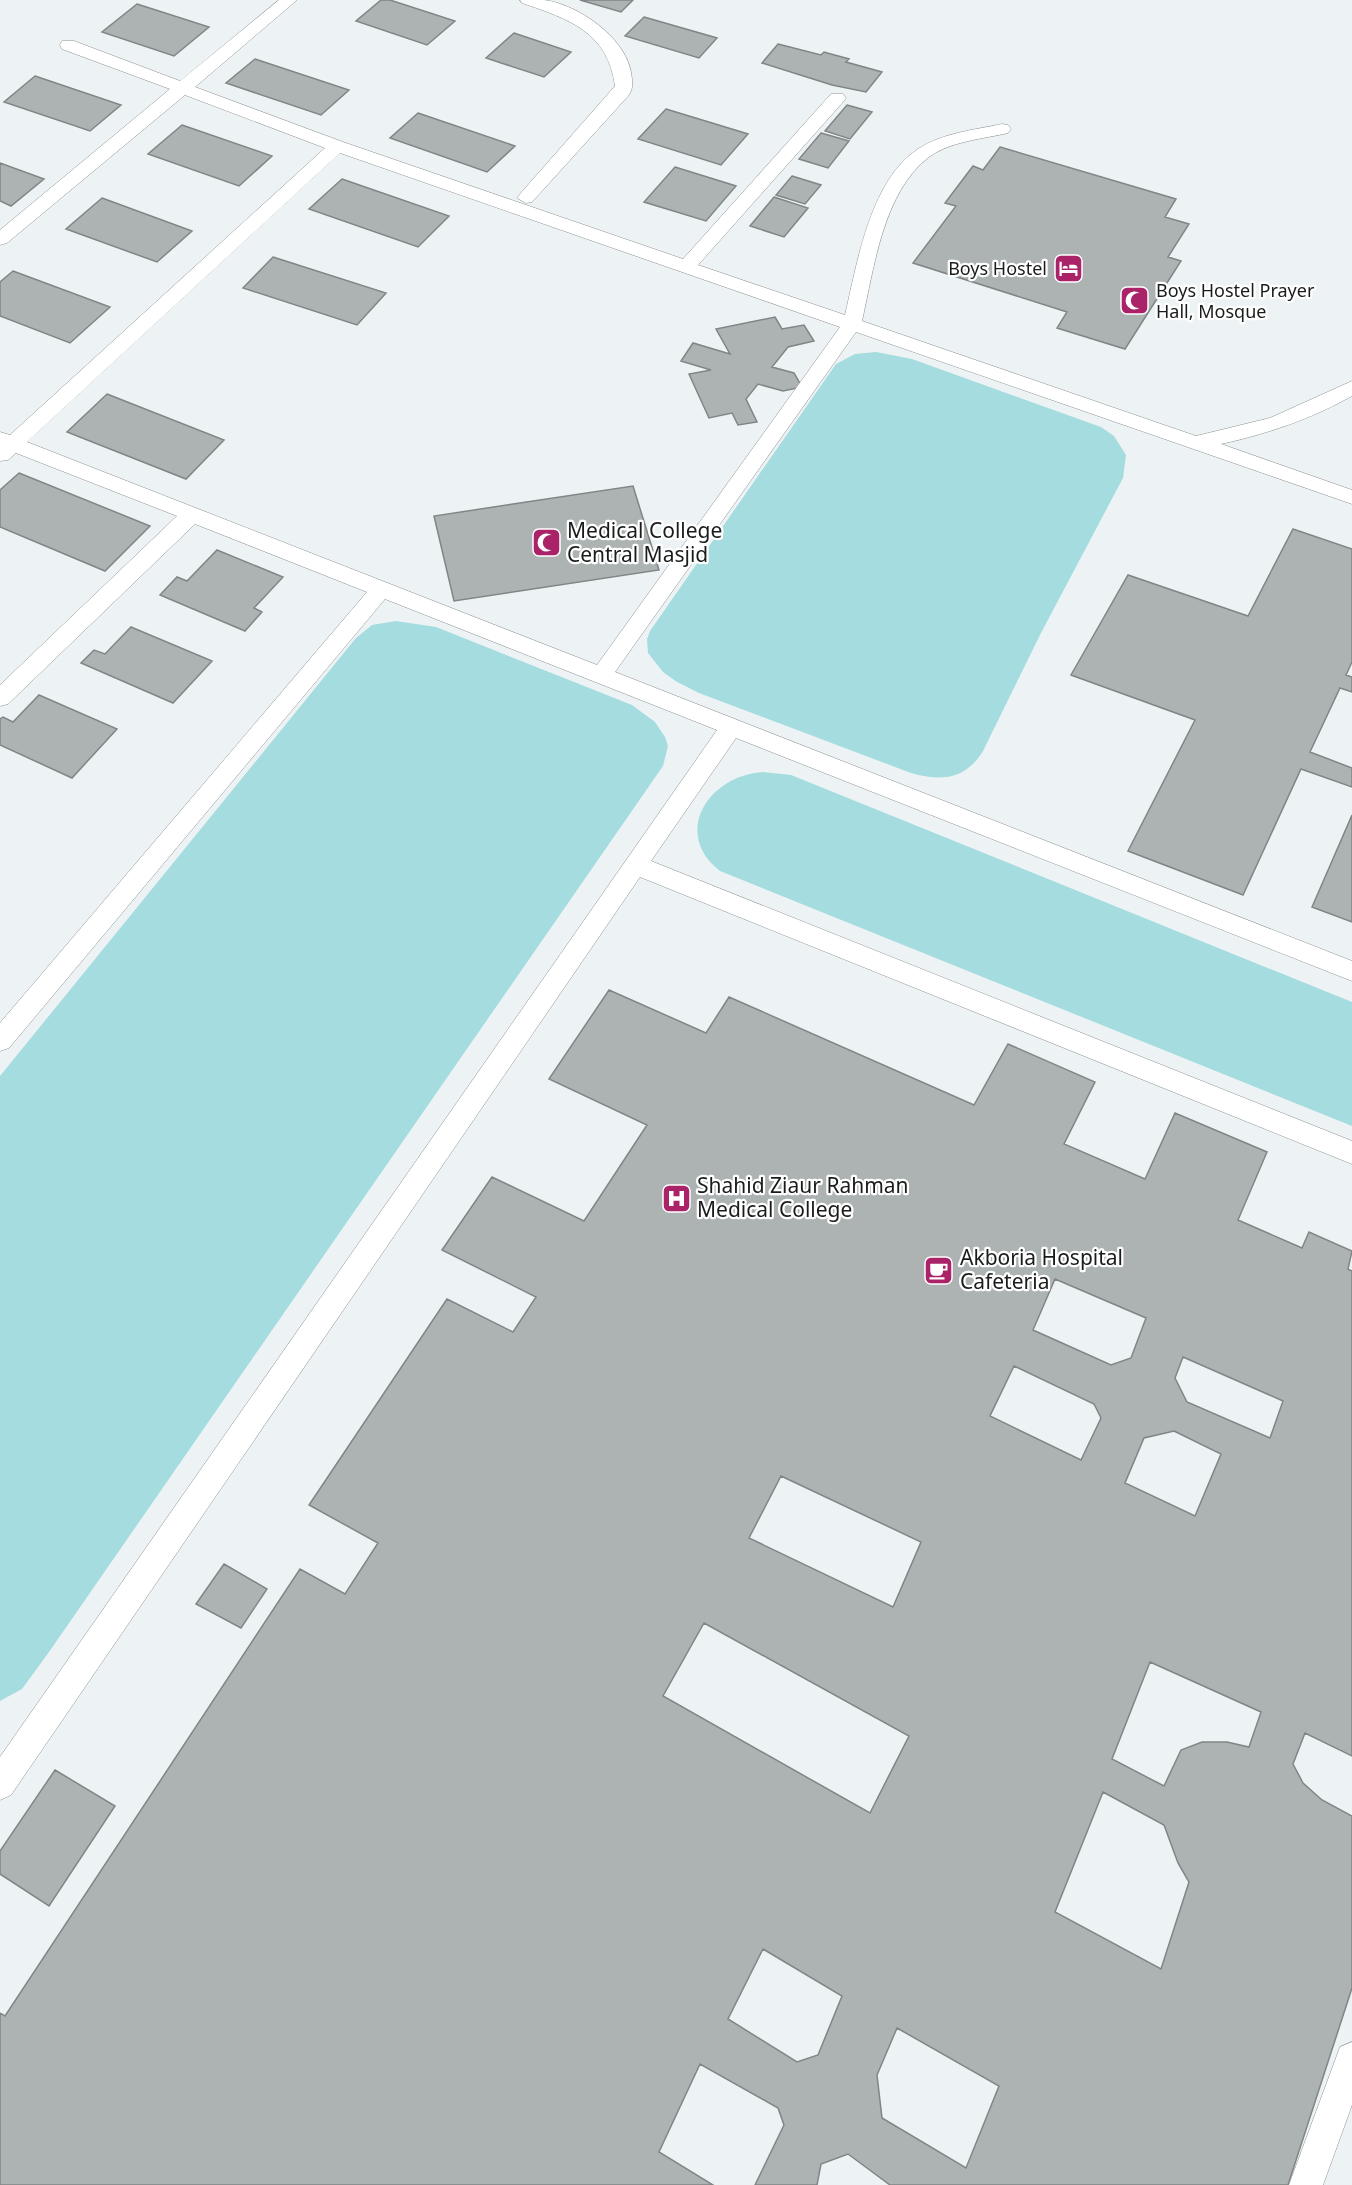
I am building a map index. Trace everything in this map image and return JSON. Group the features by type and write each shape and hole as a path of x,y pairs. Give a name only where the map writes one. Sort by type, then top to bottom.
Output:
{"lane":[{"path":"0,239 289,0"},
{"path":"525,198 623,91 624,86 617,52 600,32 568,14 528,0"},
{"path":"68,45 337,147 1352,497"},
{"path":"686,267 837,98"},
{"path":"601,676 852,324 875,224 902,175 923,153 948,141 1002,129"},
{"path":"337,147 4,446 191,515 1352,971"},
{"path":"1194,442 1271,424 1314,408 1352,387"},
{"path":"0,698 191,515"},
{"path":"0,1041 381,589"},
{"path":"0,1784 731,727"},
{"path":"636,865 1352,1153"},
{"path":"1306,2185 1352,2059"}],"shaded area":[{"path":"876,352 912,359 1101,427 1114,436 1126,455 1123,478 1041,633 983,751 969,768 952,776 933,777 911,773 699,693 663,672 648,653 647,639 650,631 836,364 855,354"},
{"path":"396,621 436,627 632,705 655,722 665,737 668,746 663,766 49,1652 22,1689 0,1701 0,1076 356,638 372,625"},
{"path":"763,772 791,775 1352,1002 1352,1126 720,871 706,856 698,840 698,824 703,808 727,783"}],"building":[{"path":"381,0 390,0 455,21 427,45 356,21"},
{"path":"580,0 633,0 621,12"},
{"path":"137,4 209,27 174,56 102,32"},
{"path":"644,17 717,38 699,58 625,36"},
{"path":"514,33 571,52 544,77 486,58"},
{"path":"778,44 821,55 824,52 849,59 846,62 882,72 866,92 832,85 762,63"},
{"path":"255,59 349,90 321,115 226,83"},
{"path":"35,76 121,105 90,131 4,102"},
{"path":"847,105 872,112 850,139 825,131"},
{"path":"666,109 748,134 721,165 638,139"},
{"path":"418,113 515,146 487,172 390,138"},
{"path":"182,125 272,156 239,186 148,154"},
{"path":"821,133 849,141 828,168 799,159"},
{"path":"1000,147 1176,199 1165,217 1189,224 1168,257 1181,261 1125,349 1057,328 1067,312 913,263 956,206 945,203 973,166 983,170"},
{"path":"0,163 44,179 11,206 0,201"},
{"path":"675,167 736,186 706,221 644,202"},
{"path":"792,176 821,185 805,204 776,195"},
{"path":"342,179 449,216 418,247 309,209"},
{"path":"774,197 808,208 784,237 750,226"},
{"path":"102,198 192,231 157,262 66,229"},
{"path":"273,257 386,293 357,325 243,288"},
{"path":"13,271 110,307 70,343 0,316 0,282"},
{"path":"775,317 782,329 804,325 814,341 788,347 772,367 794,373 802,387 783,391 758,384 746,399 757,422 738,425 732,413 709,418 689,374 711,370 681,361 693,343 730,354 716,329"},
{"path":"107,394 224,440 186,479 67,432"},
{"path":"19,473 150,526 105,571 0,527 0,490"},
{"name":"Medical College Central Masjid","path":"633,486 659,570 454,601 434,516"},
{"path":"1293,529 1352,549 1352,662 1346,675 1352,677 1352,692 1340,688 1310,752 1352,768 1352,787 1301,769 1243,895 1128,851 1195,720 1071,675 1128,575 1248,616"},
{"path":"217,550 283,577 254,608 262,612 245,631 160,595 177,577 187,581"},
{"path":"131,627 212,661 173,703 81,663 94,650 105,654"},
{"path":"39,695 117,729 72,778 0,745 0,719 3,717 13,722"},
{"path":"1352,815 1352,922 1312,907"},
{"path":"609,990 706,1033 729,997 974,1105 1008,1044 1095,1082 1064,1144 1145,1179 1175,1113 1267,1152 1238,1220 1302,1248 1309,1232 1352,1251 1348,1269 1352,1271 1352,1756 1305,1733 1293,1764 1303,1783 1322,1800 1352,1816 1352,1988 1288,2185 890,2185 848,2154 821,2164 817,2185 755,2185 784,2125 778,2108 700,2064 659,2152 713,2185 0,2185 0,2013 5,2016 300,1569 345,1594 378,1543 309,1505 447,1299 513,1332 536,1297 442,1250 492,1177 584,1221 647,1125 549,1079","holes":["1055,1279 1146,1318 1131,1358 1111,1365 1033,1330","1183,1357 1283,1401 1270,1438 1187,1402 1175,1378","1014,1366 1094,1404 1101,1418 1081,1460 990,1416","1174,1431 1221,1454 1195,1516 1125,1483 1144,1438","781,1476 921,1542 893,1607 749,1538","704,1623 909,1736 870,1813 663,1696","1150,1662 1261,1712 1249,1747 1227,1742 1202,1742 1181,1750 1164,1786 1112,1759","1103,1792 1164,1825 1178,1863 1189,1882 1161,1969 1055,1912","763,1949 842,1996 818,2055 797,2062 728,2019","897,2028 999,2086 966,2168 882,2118 877,2075"]},
{"path":"224,1564 267,1589 241,1628 196,1604"},
{"path":"55,1770 115,1806 49,1906 0,1874 0,1851"}],"place":[{"name":"Boys Hostel","path":"1068,269"},
{"name":"Boys Hostel Prayer Hall, Mosque","path":"1135,301"},
{"name":"Medical College Central Masjid","path":"546,543"},
{"name":"Shahid Ziaur Rahman Medical College","path":"676,1198"},
{"name":"Akboria Hospital Cafeteria","path":"939,1270"}]}
